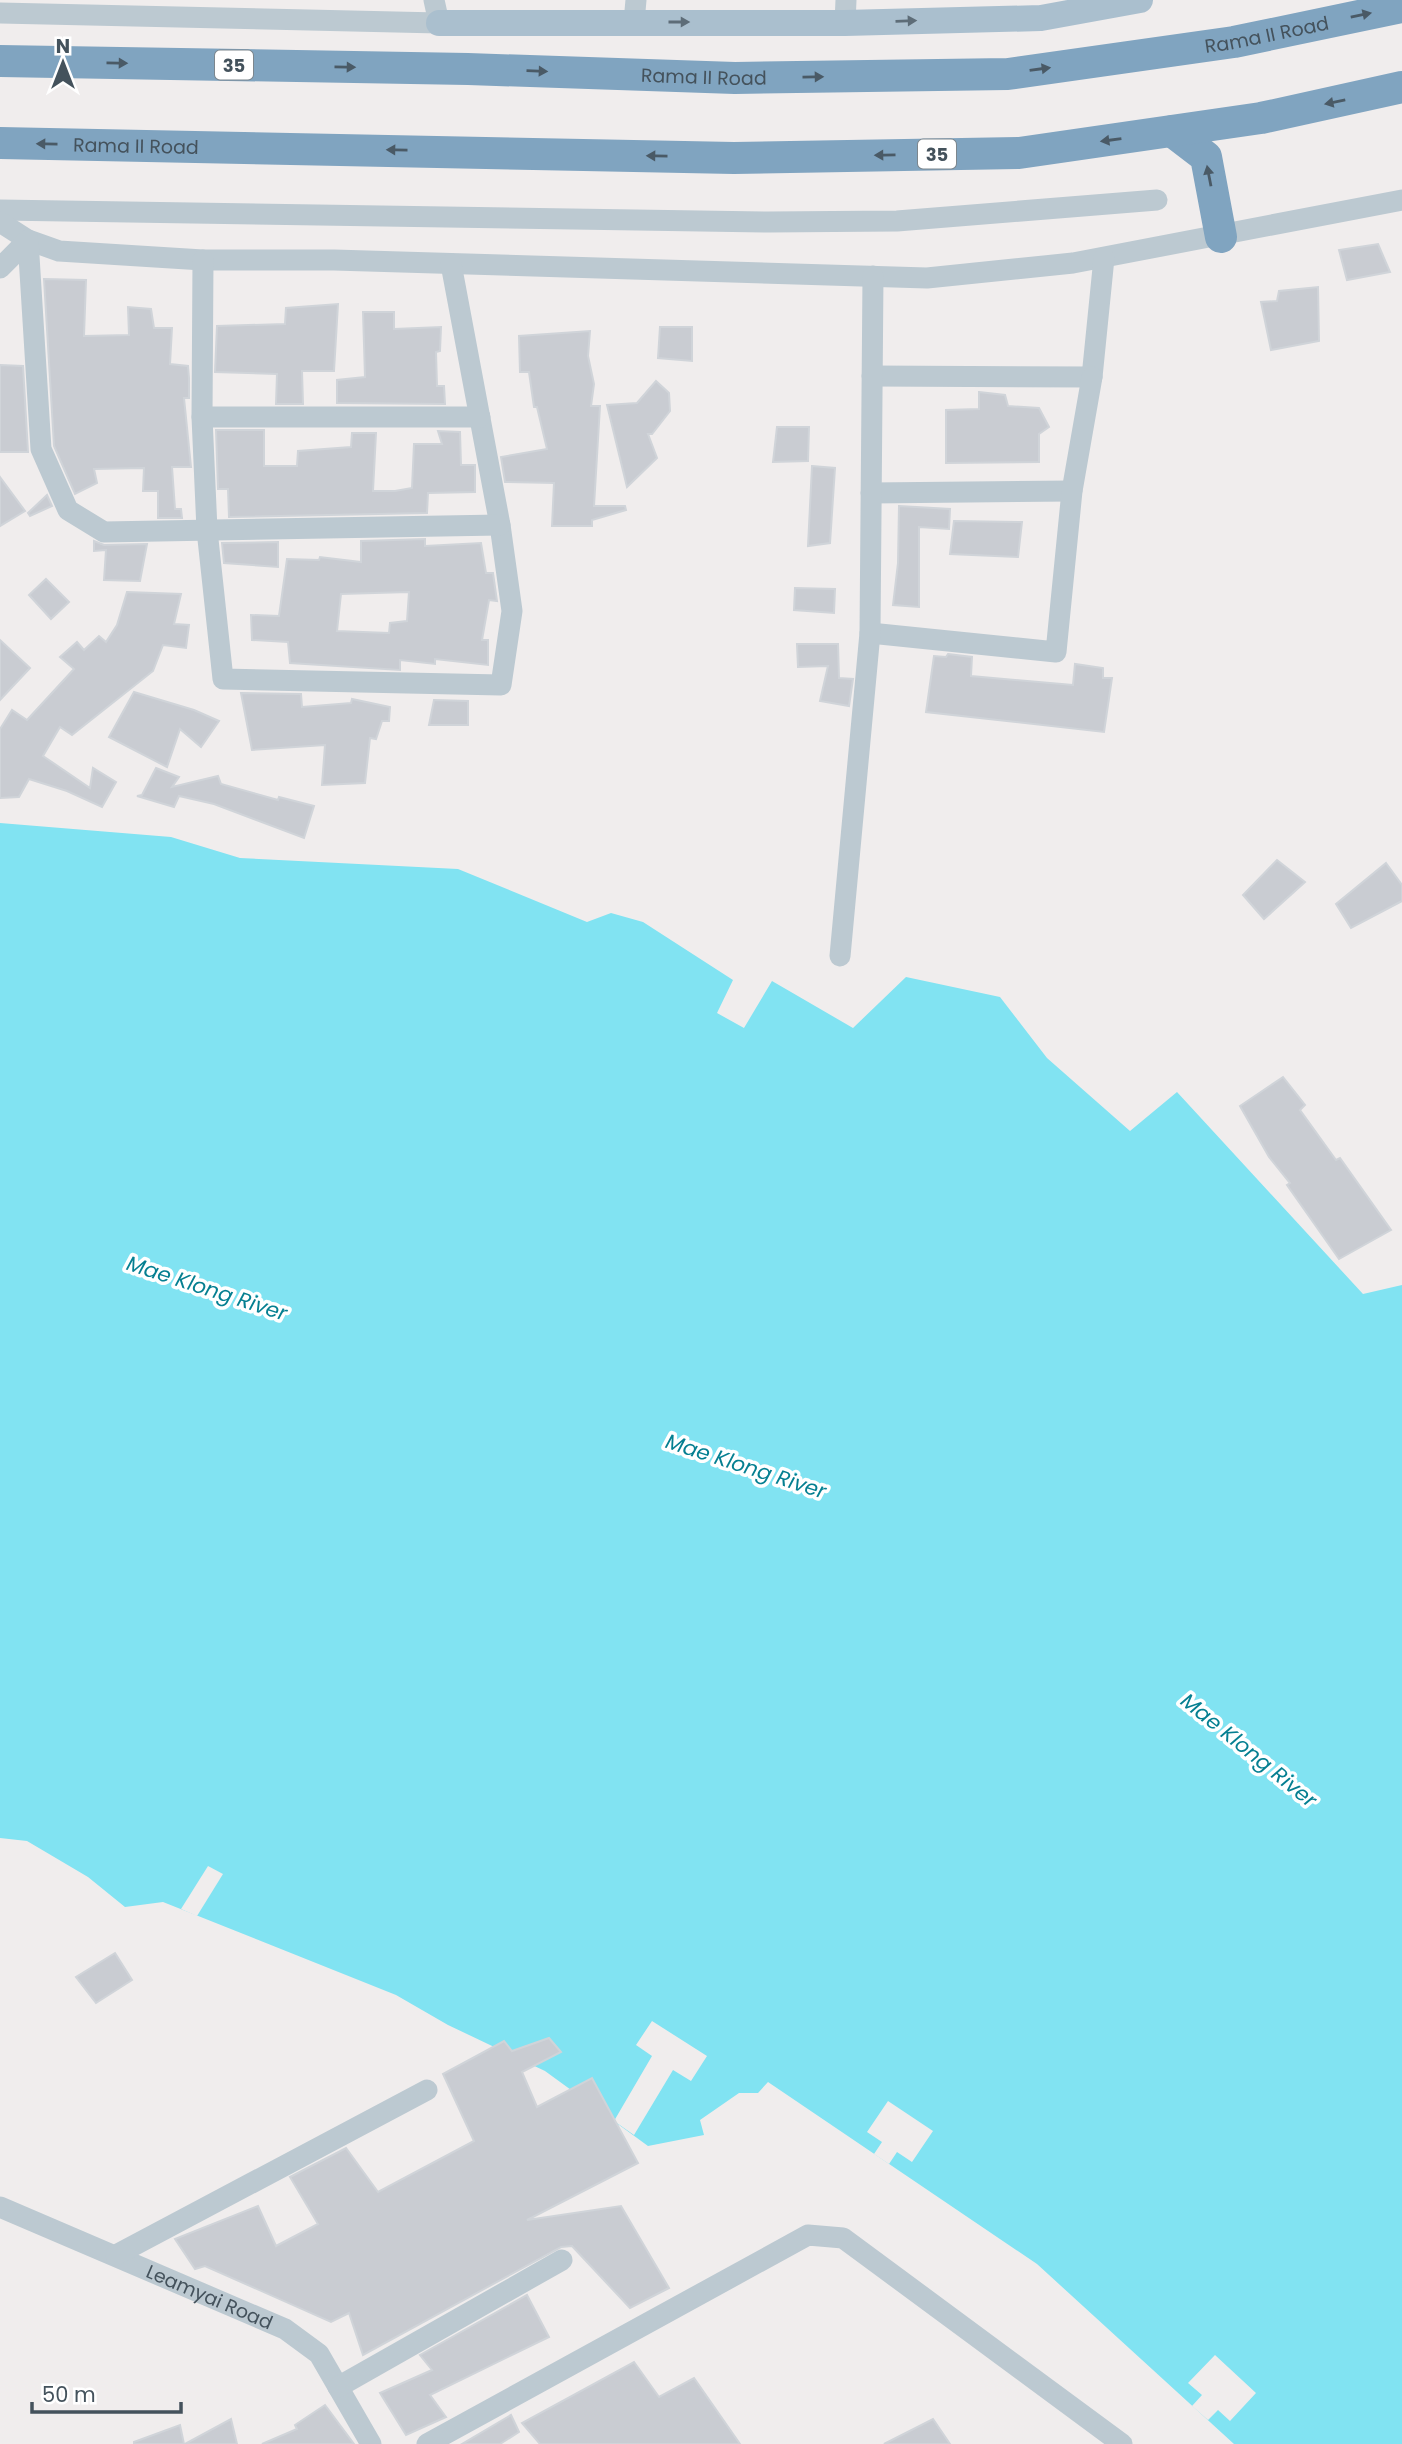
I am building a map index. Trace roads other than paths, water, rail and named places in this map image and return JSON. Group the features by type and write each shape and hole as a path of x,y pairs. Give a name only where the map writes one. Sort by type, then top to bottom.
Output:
{"highway":[{"name":"Rama II Road","path":"0,61 468,69 735,78 1008,74 1234,42 1402,7"},
{"name":"Rama II Road","path":"0,143 734,158 1019,153 1261,118 1402,87"},
{"path":"1172,131 1206,157 1222,237"}],"main road":[{"path":"437,12 1041,9 1140,0"}],"street":[{"path":"0,13 437,12"},
{"path":"0,210 897,221 1157,200"},
{"path":"0,222 28,240 59,251 203,260 452,264 927,278 1104,258 1402,200"},
{"path":"0,268 28,240"},
{"path":"28,240 41,449 68,510 104,532 500,525"},
{"path":"870,633 1056,652 1072,491 1092,377 1104,258"},
{"path":"203,260 202,417 207,530 223,680 501,685 512,611 500,525 452,264"},
{"path":"840,956 870,633 873,276"},
{"path":"872,376 1092,377"},
{"path":"202,417 480,417"},
{"path":"871,493 1072,491"},
{"path":"116,2255 427,2090"},
{"name":"Leamyai Road","path":"0,2207 285,2329 319,2354 371,2444"},
{"path":"427,2444 808,2235 843,2238 1122,2444"},
{"path":"338,2387 562,2260"}],"water":[{"name":"Mae Klong River","path":"0,823 171,837 240,858 458,869 587,922 611,913 643,922 733,980 717,1013 744,1028 772,981 853,1028 906,977 1000,997 1047,1058 1130,1131 1177,1092 1363,1294 1402,1285 1402,2444 1234,2444 1037,2264 768,2082 758,2093 739,2093 700,2120 704,2135 648,2146 545,2071 448,2025 396,1995 163,1902 125,1907 88,1877 27,1841 0,1838"}]}
